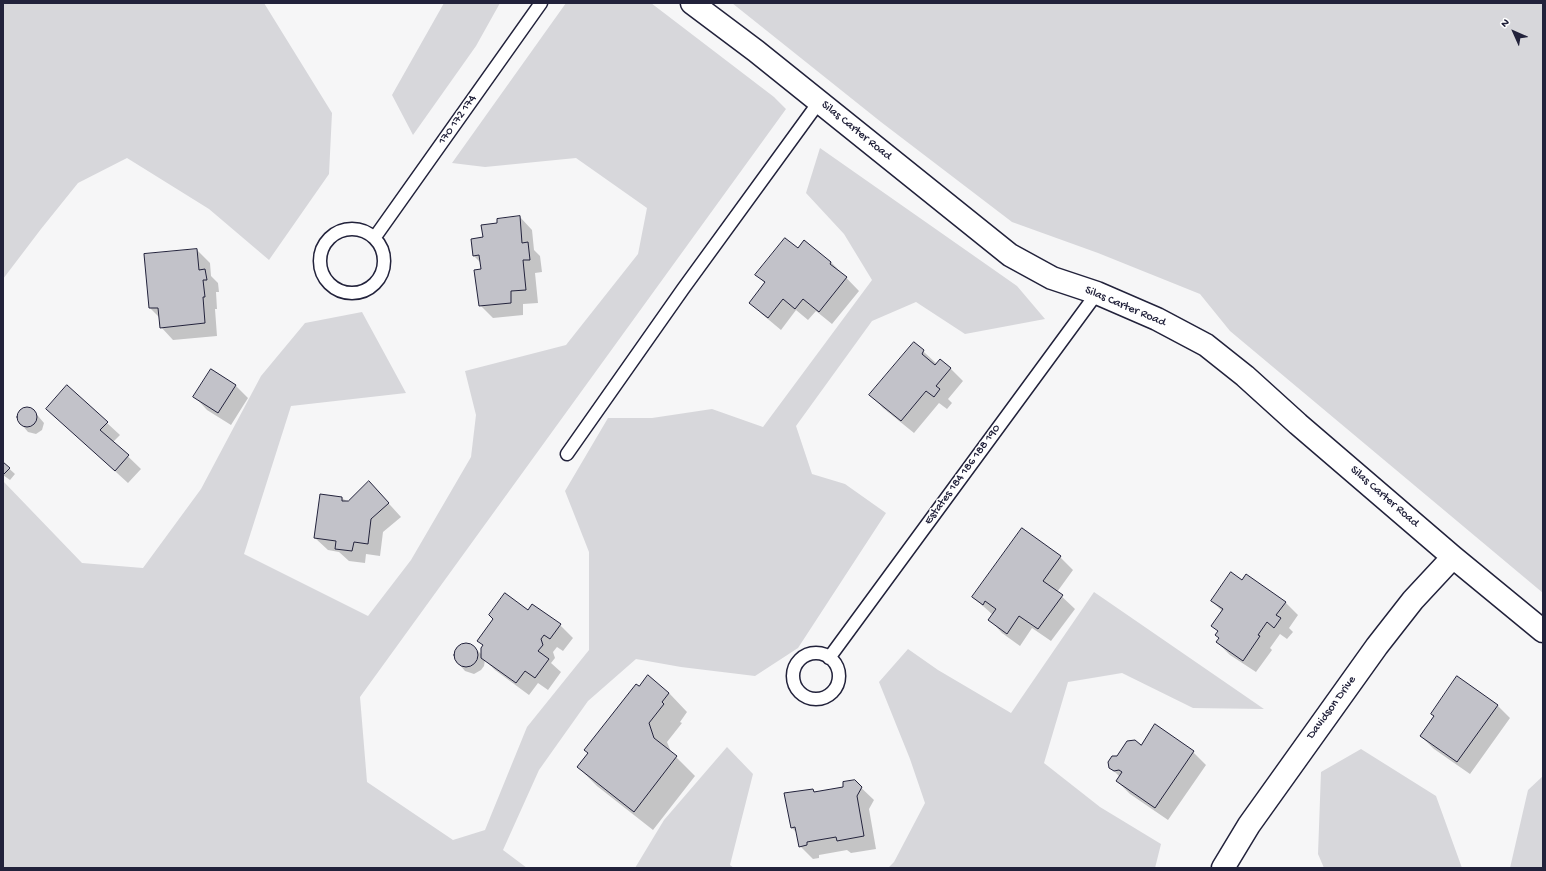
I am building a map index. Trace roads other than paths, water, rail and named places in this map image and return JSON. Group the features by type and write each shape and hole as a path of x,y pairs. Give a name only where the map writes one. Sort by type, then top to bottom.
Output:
{"street":[{"name":"Silas Carter Road","path":"692,3 756,51 1010,255 1052,278 1097,293 1157,319 1206,345 1245,376 1298,424 1453,557 1543,631"},
{"name":"Davidson Drive","path":"1223,868 1249,825 1372,652 1413,600 1453,557"}],"lane":[{"name":"170 172 174","path":"375,237 541,3"},
{"path":"567,454 683,289 819,102"},
{"path":"346,229 356,229 375,237 381,246 384,257 384,268 376,283 372,287 362,292 351,293 340,291 331,285 324,277 320,268 320,257 328,239 336,233 346,229"},
{"name":"Estates 184 186 188 190","path":"829,658 1097,293"}]}
